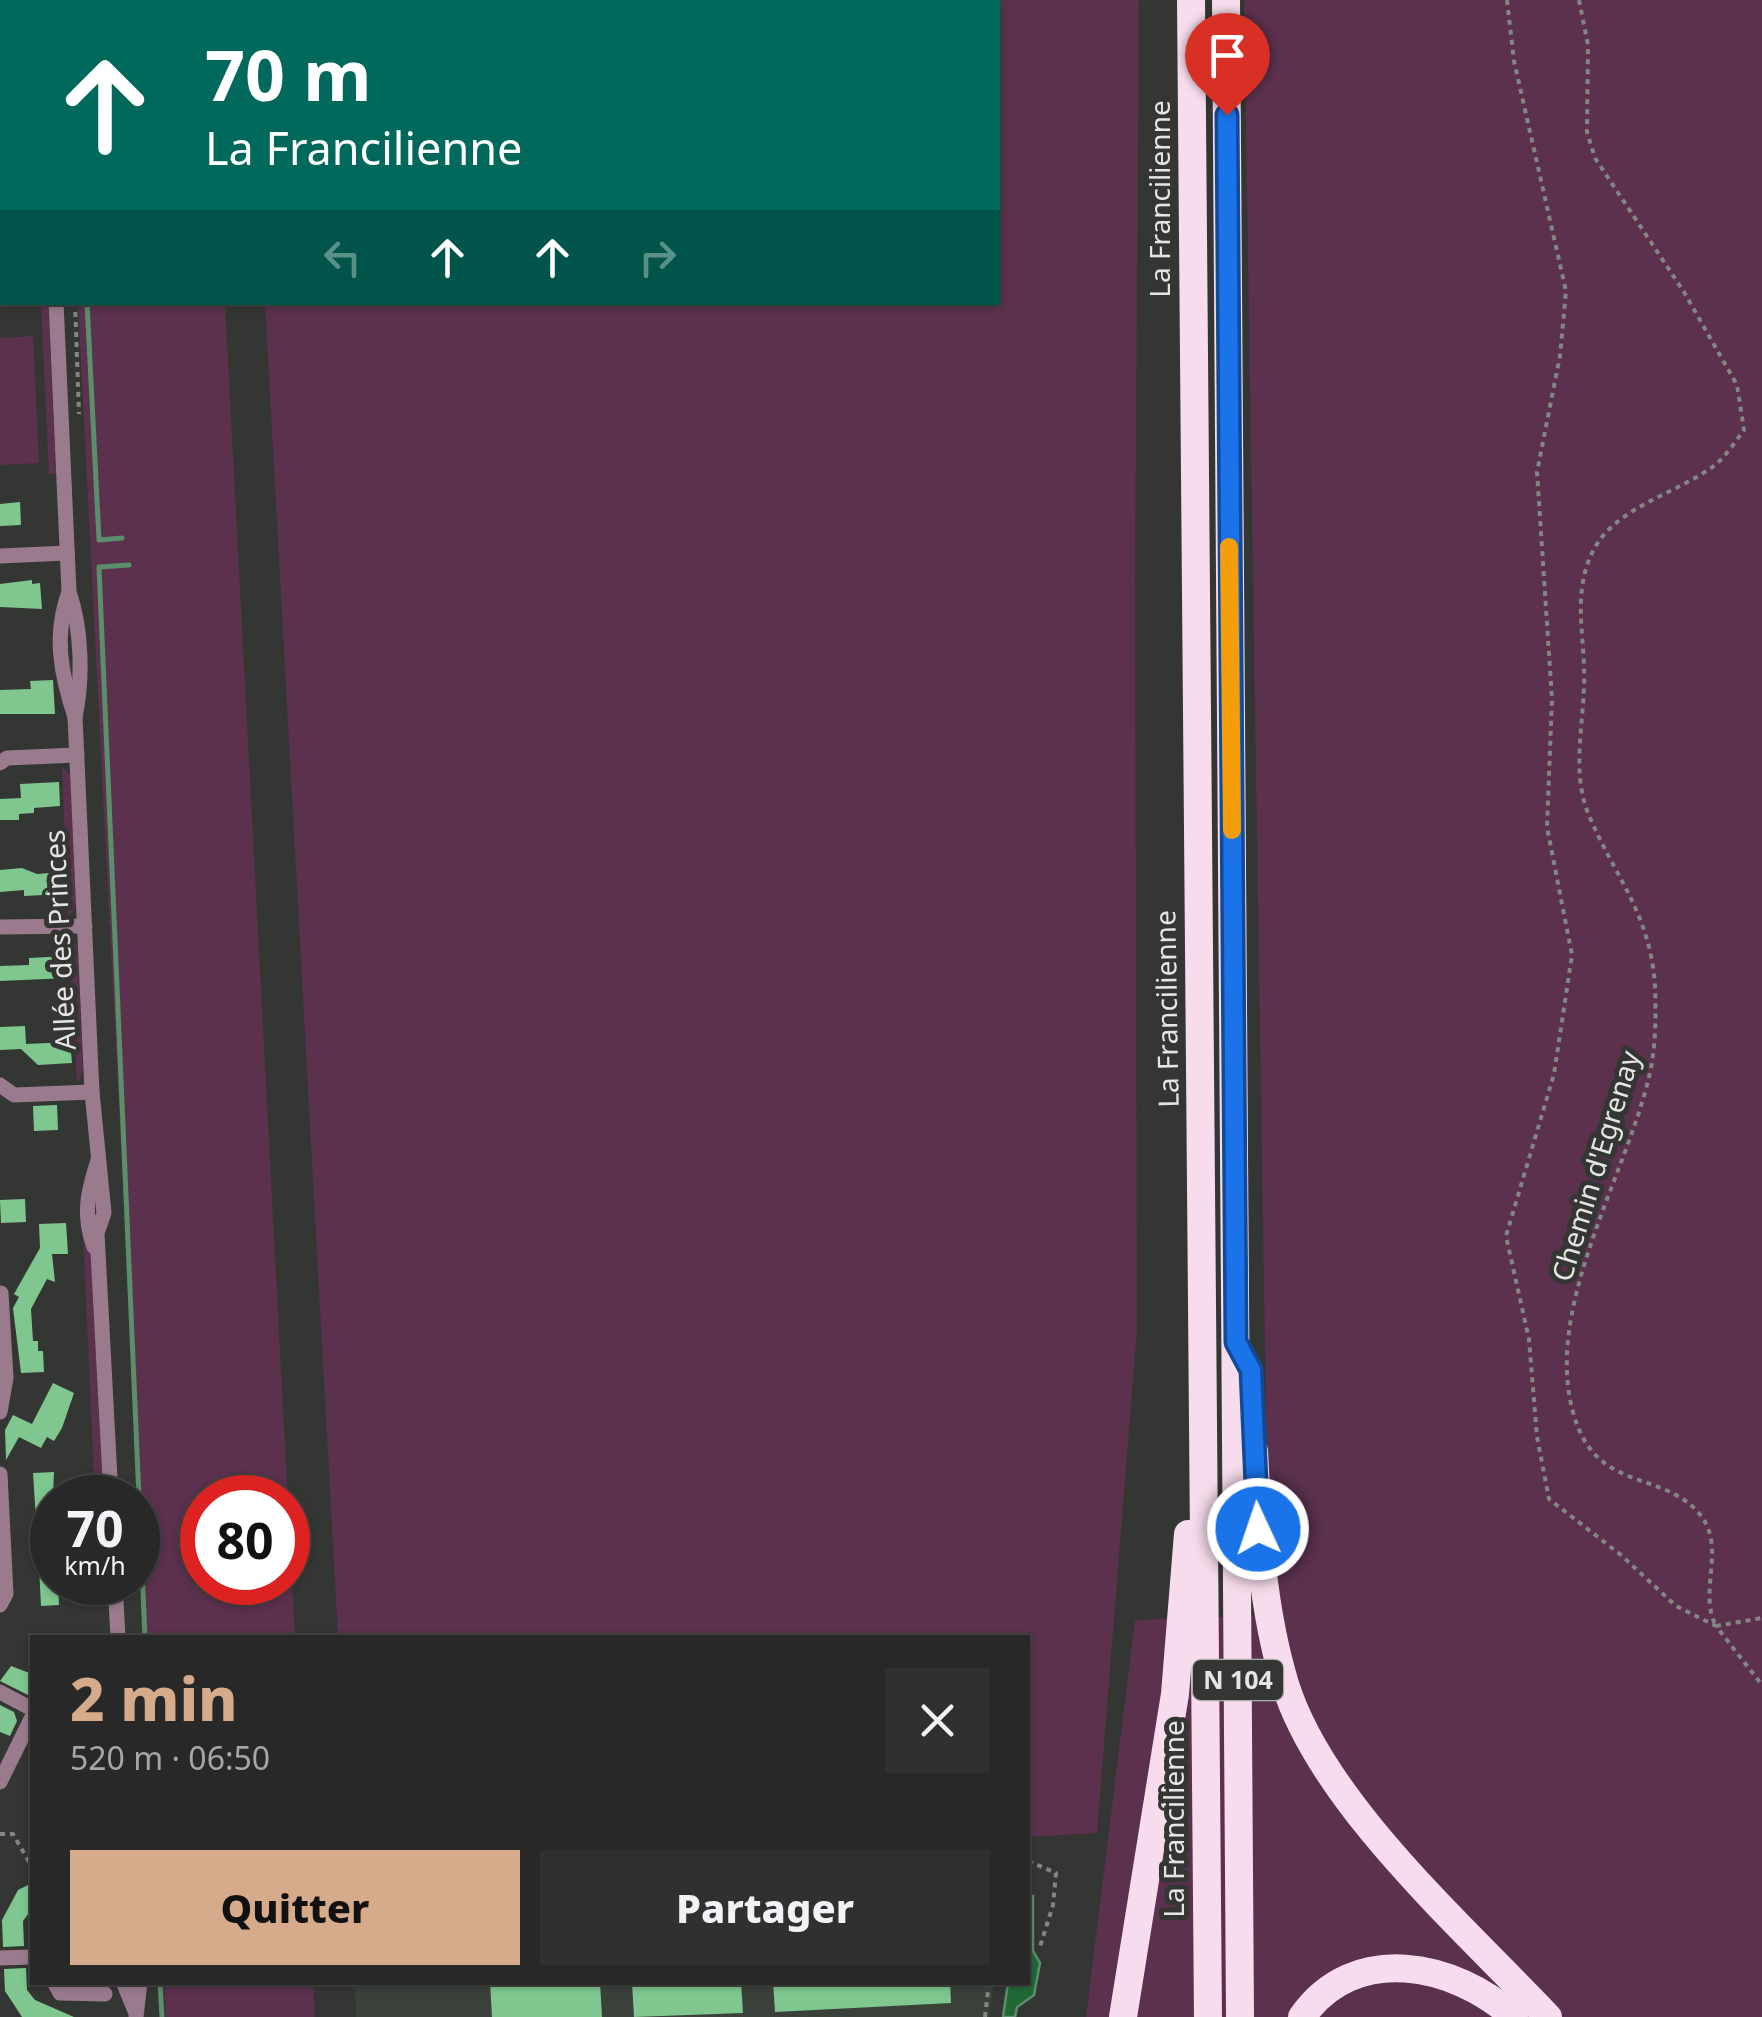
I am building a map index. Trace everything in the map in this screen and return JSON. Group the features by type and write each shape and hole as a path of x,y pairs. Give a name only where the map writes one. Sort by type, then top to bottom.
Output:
{"highway":[{"name":"La Francilienne","path":"1191,0 1208,2017"},
{"name":"N 104","path":"1226,0 1240,2017"},
{"path":"1236,1342 1251,1370 1260,1558 1269,1621 1286,1688 1316,1752 1384,1842 1548,2017"},
{"path":"1123,2017 1175,1694 1189,1512 1204,1476"},
{"path":"1302,2017 1328,1991 1357,1974 1414,1967 1468,1985 1514,2017"}],"street":[{"name":"Allée des Princes","path":"56,305 69,592 60,618 62,686 75,717 98,1160 86,1187 86,1226 100,1256 111,1475"},
{"path":"0,556 67,553"},
{"path":"2,758 77,755"},
{"path":"1,930 85,926"},
{"path":"0,1107 7,1090 92,1092"},
{"path":"0,1412 6,1378 1,1293"},
{"path":"0,1474 6,1594 0,1605"},
{"path":"117,1605 118,1635"},
{"path":"0,1692 30,1708"},
{"path":"0,1782 30,1721"},
{"path":"0,1958 30,1957"},
{"path":"56,1985 60,1993 106,1994"},
{"path":"124,1985 136,2014"},
{"path":"136,2014 140,1985"}],"path":[{"path":"1507,0 1514,62 1566,291 1560,356 1538,472 1552,699 1547,826 1572,955 1554,1074 1506,1236 1530,1340 1537,1438 1549,1499 1621,1555 1676,1606 1716,1626 1762,1685"},
{"name":"Chemin d'Egrenay","path":"1579,0 1588,45 1586,132 1595,158 1684,292 1737,385 1744,430 1716,464 1620,520 1594,549 1582,583 1580,618 1584,681 1582,788 1587,810 1634,898 1646,932 1654,987 1654,1044 1623,1163 1578,1288 1568,1357 1572,1412 1598,1458 1696,1510 1708,1528 1714,1552 1708,1610 1716,1626"},
{"path":"1716,1626 1762,1618"},
{"path":"0,1834 13,1834 30,1864"},
{"path":"1030,1862 1056,1873 1053,1906 1038,1950"},
{"path":"985,2017 988,1985"}],"shaded area":[{"path":"1000,0 1139,0 1135,578 1137,1329 1097,1833 1030,1837 1030,1635 338,1635 265,305 1000,305"},
{"path":"1244,0 1762,0 1762,2017 1086,2017 1135,1620 1280,1615 1267,1479"},
{"path":"41,305 48,305 56,474 49,474"},
{"path":"78,305 225,305 287,1475 180,1475 180,1605 293,1605 295,1635 146,1635 144,1605 160,1605 160,1475 138,1475"},
{"path":"33,336 39,463 0,465 0,338"},
{"path":"62,766 70,775 76,905 68,918"},
{"path":"69,936 77,946 83,1071 77,1083"},
{"path":"83,1231 92,1257 102,1475 94,1475"},
{"path":"1033,1896 1033,1951 1040,1963 1034,1995 1017,2007 1015,2017 1003,2017 1008,1985 1030,1985"},
{"path":"164,1985 313,1985 315,2017 166,2017"},
{"path":"355,1985 994,1985 989,2017 356,2017"}],"building":[{"path":"20,502 21,525 0,526 0,504"},
{"path":"32,580 32,584 40,583 42,609 0,607 0,584"},
{"path":"53,680 55,714 0,714 0,690 31,689 30,681"},
{"path":"59,782 60,806 34,808 34,813 19,814 19,820 0,820 0,799 21,798 20,784"},
{"path":"22,868 37,874 63,872 64,894 24,896 24,890 0,892 0,870"},
{"path":"67,956 68,978 0,981 0,966 29,965 29,958"},
{"path":"25,1026 26,1044 70,1042 72,1063 38,1065 21,1049 0,1050 0,1027"},
{"path":"57,1105 58,1130 34,1131 33,1106"},
{"path":"25,1199 26,1222 1,1223 0,1200"},
{"path":"66,1223 68,1254 52,1254 55,1282 47,1279 31,1309 33,1341 38,1341 38,1351 43,1351 44,1372 21,1373 13,1308 19,1297 14,1294 40,1248 39,1224"},
{"path":"53,1383 74,1393 62,1428 54,1441 47,1437 41,1448 19,1437 6,1460 5,1430 13,1415 32,1424"},
{"path":"11,1666 30,1673 30,1696 0,1681"},
{"path":"0,1705 14,1712 17,1721 10,1736 0,1732"},
{"path":"30,1884 30,1912 23,1921 24,1946 3,1947 2,1920 18,1890"},
{"path":"26,1968 27,1990 35,2000 74,2017 22,2017 5,1991 4,1969"},
{"path":"490,1985 600,1985 602,2017 492,2017"},
{"path":"632,1985 741,1985 743,2013 634,2017"},
{"path":"773,1985 950,1985 951,2003 775,2012"}],"waterway":[{"path":"87,305 99,540 122,538"},
{"path":"129,565 99,567 145,1635"},
{"path":"160,1985 162,2017"}],"slow traffic":[{"path":"1229,547 1232,830"}],"route":[{"path":"1227,115 1236,1342 1251,1370 1258,1529"}]}
